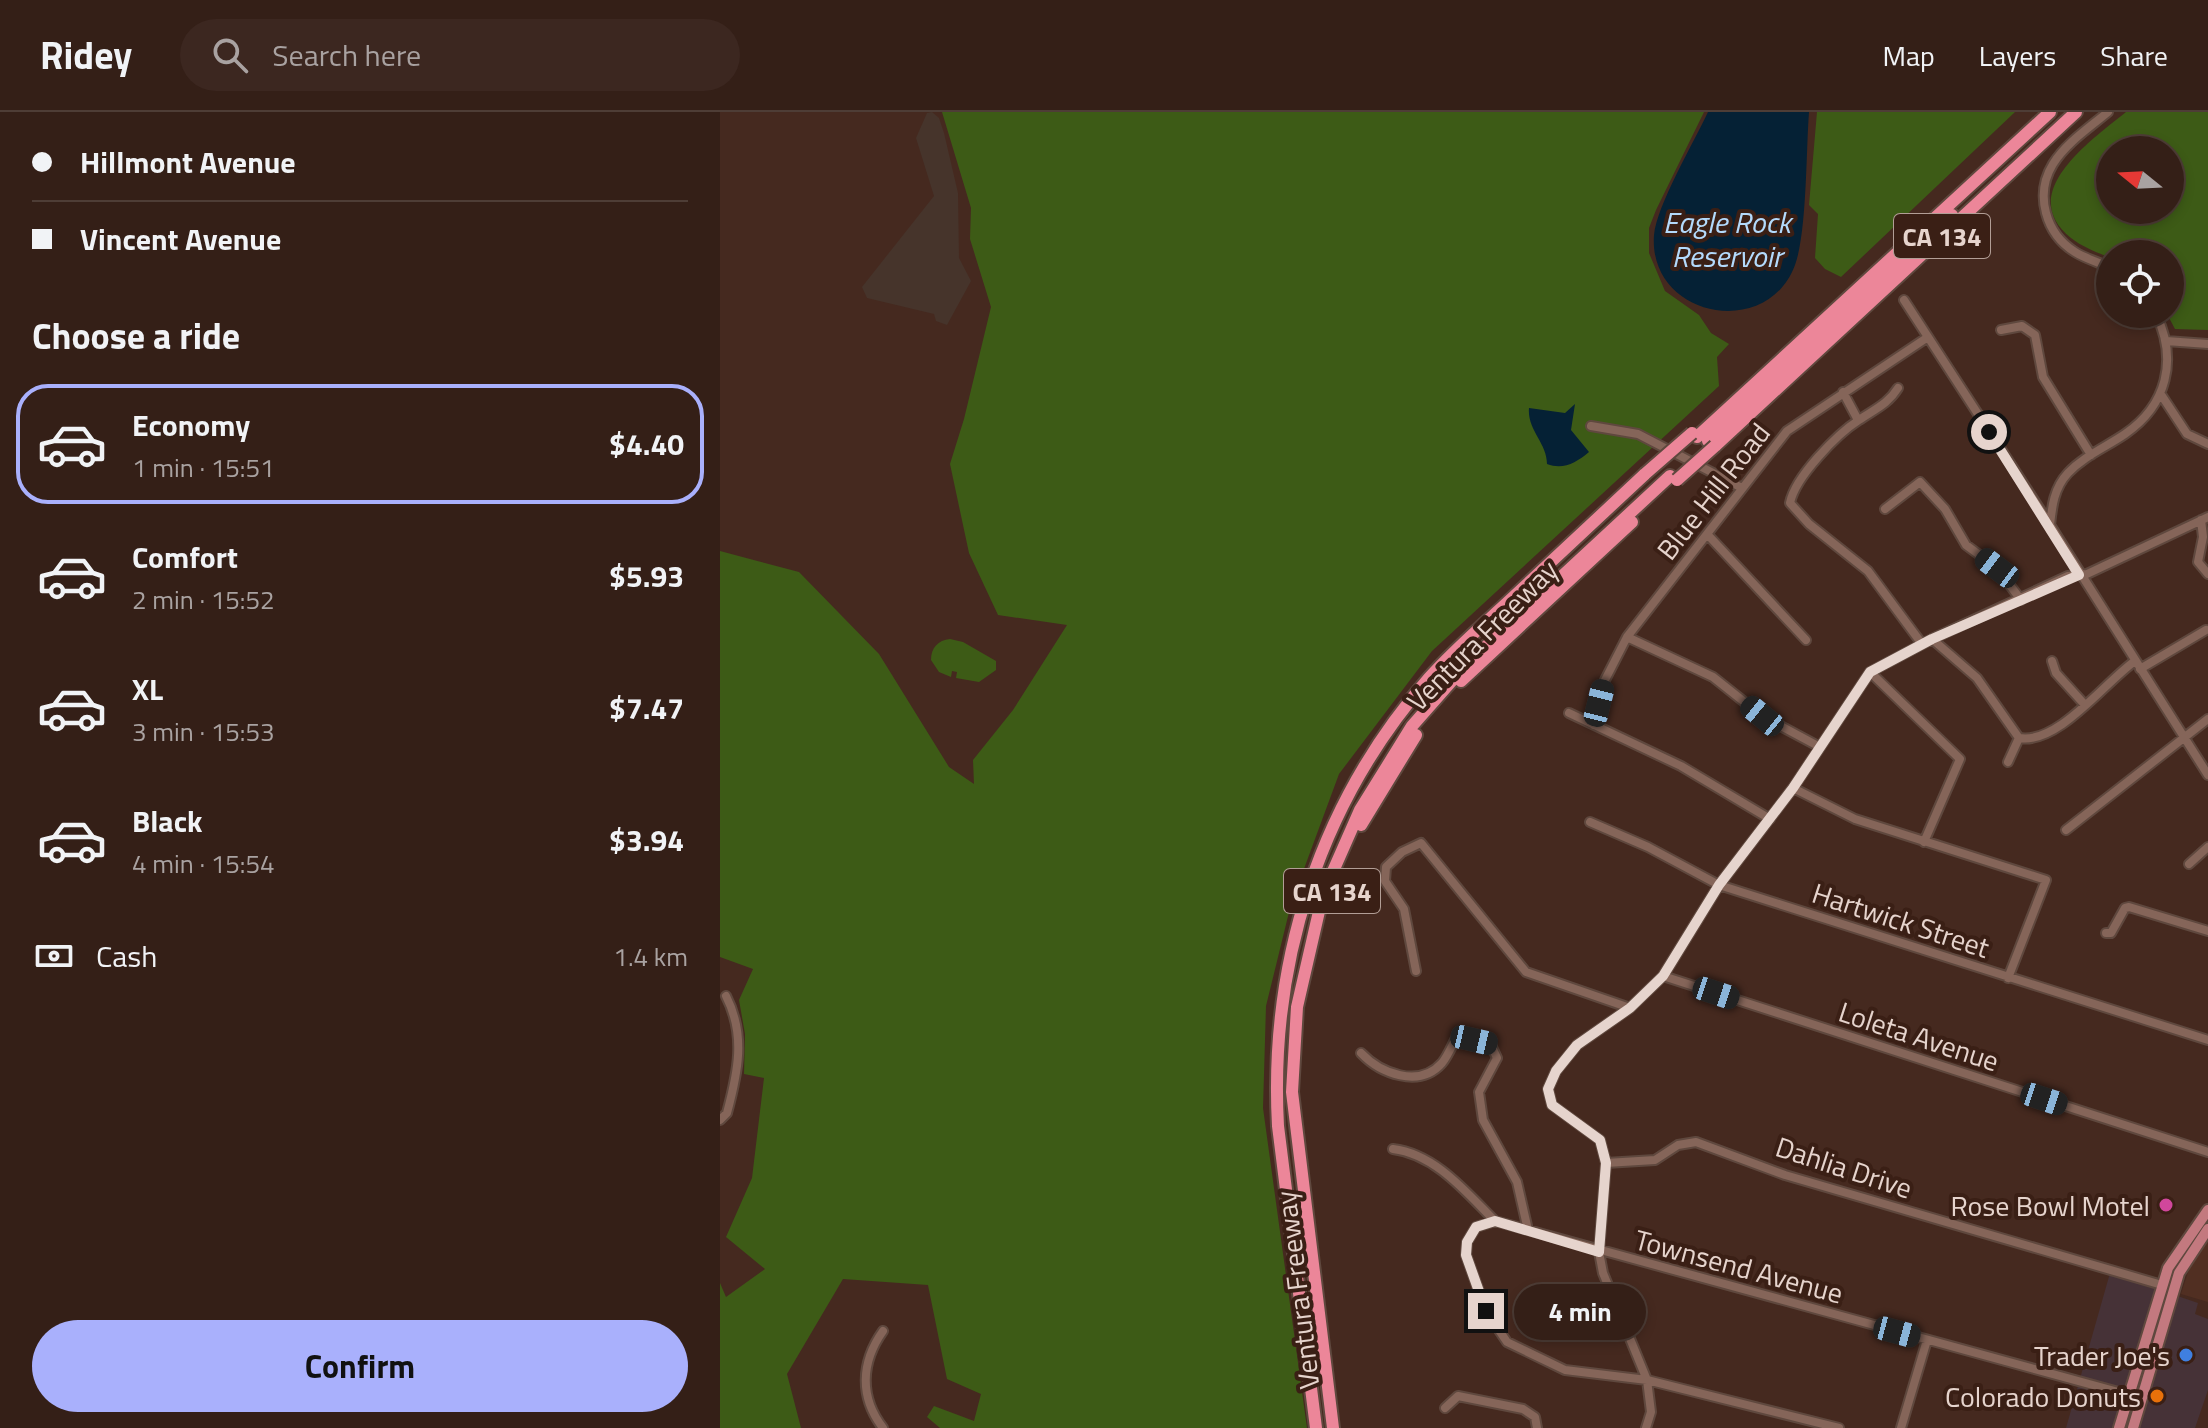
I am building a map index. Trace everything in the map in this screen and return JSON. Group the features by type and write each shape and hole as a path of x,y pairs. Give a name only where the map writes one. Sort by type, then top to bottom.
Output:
{"highway":[{"name":"Ventura Freeway","path":"1336,1428 1301,1125 1300,1080 1306,993 1330,895 1361,824 1414,737 1451,691 1674,478 1703,439 1747,398 1779,356 2040,112"},
{"path":"1779,356 2050,112"},
{"path":"1805,357 2065,112"},
{"name":"Ventura Freeway","path":"1316,1428 1278,1126 1275,1078 1284,989 1293,941 1321,850 1357,778 1391,726 1441,665 1648,477 1703,439 1747,398 1805,357 2076,112"},
{"path":"1304,1326 1312,1347 1323,1428"}],"main road":[{"path":"2119,1428 2162,1285 2178,1248 2207,1213"},
{"path":"2133,1428 2175,1290 2189,1254 2208,1229"},
{"path":"2162,1285 2175,1290"}],"street":[{"path":"2096,261 2076,252 2057,236 2045,210 2044,194 2052,166 2063,151 2108,112"},
{"path":"1904,300 2208,775"},
{"path":"2001,330 2022,326 2035,335 2043,377 2091,455"},
{"path":"2050,525 2057,491 2070,471 2132,429 2162,396 2167,370 2166,341 2161,328"},
{"name":"Blue Hill Road","path":"1594,725 1605,680 1627,637 1787,431 1928,337"},
{"path":"2166,341 2208,344"},
{"path":"1898,388 1885,404 1838,436 1794,489 1790,503 1809,524 1868,571 1922,644"},
{"path":"1843,392 1858,420"},
{"path":"2162,396 2187,434 2208,444"},
{"path":"1591,426 1638,434 1742,488"},
{"path":"1885,509 1920,482 1945,509 1966,545 1997,568 2021,600"},
{"path":"1646,1428 1651,1412 1647,1380 1603,1273 1599,1252 1606,1163 1600,1140 1552,1105 1548,1089 1556,1071 1577,1045 1630,1008 1663,976 1719,885 1793,788 1870,672 1932,639 2204,518 2198,562 2208,574"},
{"path":"1707,534 1806,640"},
{"path":"2019,738 2042,737 2138,665 2206,630"},
{"path":"1627,637 1713,677 1762,716 1818,746"},
{"path":"1932,639 1977,678 2019,738"},
{"path":"2052,661 2056,673 2085,705"},
{"path":"1870,672 1960,759 1924,842"},
{"path":"1569,713 1681,766 1770,819"},
{"path":"2066,830 2208,719"},
{"path":"2008,762 2019,738"},
{"path":"1793,788 1855,819 2046,880 2008,978"},
{"name":"Hartwick Street","path":"1590,822 1648,847 1719,885 2208,1040"},
{"path":"1416,971 1404,909 1385,881 1386,867 1402,852 1421,843 1526,972 1630,1008"},
{"path":"2189,864 2208,847"},
{"path":"2106,933 2111,933 2125,908 2129,907 2208,931"},
{"name":"Loleta Avenue","path":"1663,976 2208,1152"},
{"path":"720,1120 727,1113 740,1043 737,1016 726,996"},
{"path":"1361,1053 1376,1070 1411,1077 1441,1065 1455,1040 1491,1045 1497,1058 1479,1092 1483,1120 1517,1182 1528,1230"},
{"name":"Dahlia Drive","path":"1606,1163 1655,1160 1678,1145 1696,1142 1785,1175 2162,1285"},
{"name":"Townsend Avenue","path":"1393,1149 1415,1151 1461,1187 1495,1221 2141,1399"},
{"path":"1495,1221 1476,1227 1467,1242 1466,1255 1486,1311 1507,1342 1565,1370 1647,1380 1839,1428"},
{"path":"883,1331 868,1360 865,1382 868,1405 883,1428"},
{"path":"1901,1428 1927,1340"},
{"path":"1445,1408 1458,1396 1523,1409 1535,1417 1537,1428"}],"shaded area":[{"path":"932,112 939,118 944,133 958,193 959,258 971,281 947,325 936,321 934,314 867,298 862,287 934,196 916,138 927,113"},
{"path":"2208,1241 2208,1302 2181,1294 2189,1269"},
{"path":"2110,1273 2198,1303 2195,1314 2208,1319 2208,1390 2195,1428 2066,1428"}],"green space":[{"path":"942,112 1704,112 1656,210 1649,228 1649,253 1665,291 1699,315 1711,333 1729,344 1717,357 1719,386 1432,651 1339,774 1291,904 1266,1006 1263,1108 1307,1428 940,1428 927,1417 934,1406 974,1421 981,1394 947,1379 928,1285 843,1279 787,1374 801,1428 720,1428 720,1283 726,1297 765,1269 726,1237 752,1178 764,1078 744,1074 745,1034 739,1000 753,969 720,957 720,551 799,572 879,654 949,767 974,784 973,760 1013,710 1067,625 998,615 969,553 950,464 991,307 970,239 971,208"},
{"path":"1817,112 2015,112 1841,277 1825,269 1815,258 1818,214 1809,205"},
{"path":"2126,112 2208,112 2208,330 2174,328 2184,328 2184,240 2096,240 2096,252 2071,238 2056,221 2051,203 2055,185 2065,168 2096,136 2096,224 2184,224 2184,136 2096,136"},
{"path":"950,639 963,642 996,661 996,670 979,682 956,678 957,672 952,671 951,677 939,672 931,660 932,652 936,645"}],"water":[{"name":"Eagle Rock Reservoir","path":"1708,112 1809,112 1804,212 1795,265 1781,289 1760,304 1736,311 1712,309 1689,301 1670,285 1657,263 1654,235 1657,222"},
{"path":"1575,404 1571,430 1589,452 1569,464 1547,464 1544,449 1531,423 1529,408 1565,413"}],"place":[{"name":"Rose Bowl Motel","path":"2166,1205"},
{"name":"Trader Joe's","path":"2186,1355"},
{"name":"Colorado Donuts","path":"2157,1396"}],"route":[{"path":"1486,1311 1466,1255 1467,1242 1476,1227 1495,1221 1599,1252 1606,1163 1600,1140 1552,1105 1548,1089 1556,1071 1577,1045 1630,1008 1663,976 1719,885 1793,788 1870,672 1932,639 2068,576 2079,575 1989,432"}]}
